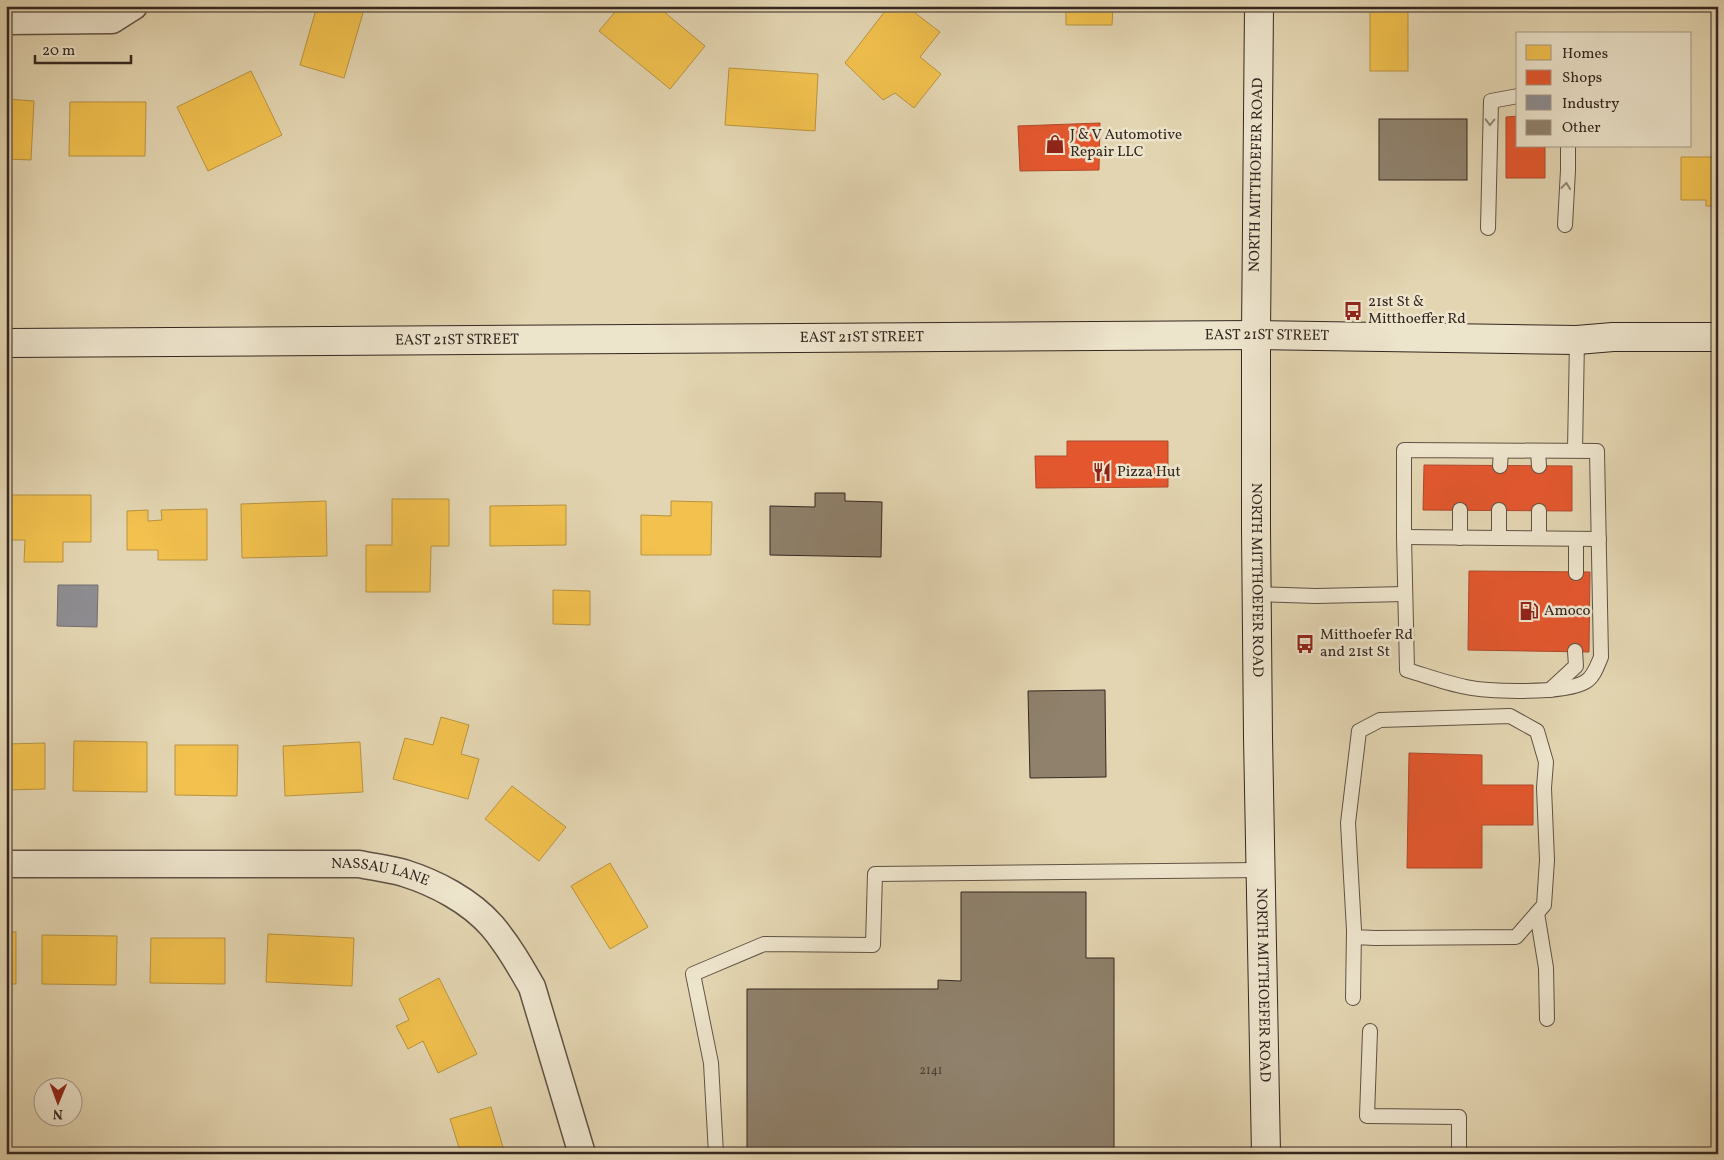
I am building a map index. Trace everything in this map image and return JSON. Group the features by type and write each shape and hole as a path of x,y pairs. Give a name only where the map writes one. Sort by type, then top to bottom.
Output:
{"main road":[{"name":"NORTH MITTHOEFER ROAD","path":"1259,6 1256,335 1257,594 1266,1154"},
{"name":"EAST 21ST STREET","path":"6,343 1256,335 1577,340 1613,337 1718,337"}],"street":[{"path":"6,21 112,20 134,6"},
{"name":"NASSAU LANE","path":"6,864 359,864 403,872 431,883 469,906 491,925 518,962 532,987 582,1154"}],"lane":[{"path":"1488,228 1491,101 1516,96"},
{"path":"1565,225 1568,148"},
{"path":"1575,450 1577,340"},
{"path":"1404,450 1575,450 1598,451 1601,657 1592,676 1584,683 1550,691 1496,690 1468,687 1407,670 1404,450"},
{"path":"1460,450 1460,465"},
{"path":"1500,451 1500,466"},
{"path":"1538,451 1540,466"},
{"path":"1460,510 1460,538"},
{"path":"1499,510 1499,538"},
{"path":"1539,511 1539,538"},
{"path":"1404,537 1599,539"},
{"path":"1576,539 1576,573"},
{"path":"1257,594 1316,596 1405,594"},
{"path":"1550,691 1576,666 1575,651"},
{"path":"1353,998 1354,937 1348,823 1359,731 1380,720 1510,716 1537,731 1546,762 1544,788 1547,860 1544,905 1516,937 1354,937"},
{"path":"716,1154 711,1063 693,974 764,944 872,945 875,874 1260,870"},
{"path":"1537,913 1546,968 1547,1019"},
{"path":"1370,1030 1367,1116 1459,1117 1459,1154"}],"building: Homes":[{"path":"317,6 365,6 344,78 300,65"},
{"path":"620,6 657,6 705,46 670,89 599,31"},
{"path":"889,6 906,6 940,32 920,57 941,74 914,108 895,93 883,100 845,63"},
{"path":"1066,6 1113,6 1112,25 1066,25"},
{"path":"1370,6 1408,6 1408,71 1370,71"},
{"path":"729,68 818,74 815,131 725,125"},
{"path":"251,71 282,135 208,171 177,107"},
{"path":"6,99 34,101 31,160 6,159"},
{"path":"70,102 146,102 145,156 69,156"},
{"path":"1681,157 1718,157 1718,206 1706,206 1706,200 1681,200"},
{"path":"11,495 91,495 91,542 63,542 63,562 24,562 25,540 11,540"},
{"path":"392,499 449,499 449,546 431,546 430,592 366,592 366,545 392,545"},
{"path":"326,501 327,556 242,558 241,504"},
{"path":"671,501 712,502 711,555 641,555 641,515 671,516"},
{"path":"566,505 566,545 490,546 490,506"},
{"path":"207,509 207,560 158,560 158,550 127,550 127,511 148,510 148,521 162,520 161,510"},
{"path":"553,590 590,591 590,625 553,624"},
{"path":"441,717 469,725 461,754 479,759 468,799 393,779 405,738 433,745"},
{"path":"74,741 147,742 147,792 73,791"},
{"path":"360,742 363,792 285,796 283,746"},
{"path":"45,743 45,789 6,790 6,744"},
{"path":"175,745 238,745 237,796 175,795"},
{"path":"512,786 566,827 539,861 485,819"},
{"path":"610,863 648,927 610,949 571,886"},
{"path":"6,932 16,932 16,984 6,984"},
{"path":"268,934 354,938 352,986 266,982"},
{"path":"42,935 117,936 116,985 42,984"},
{"path":"151,938 225,938 225,984 150,983"},
{"path":"439,978 477,1054 438,1073 423,1041 408,1049 396,1026 409,1020 399,999"},
{"path":"491,1107 505,1154 461,1154 450,1119"}],"building: Shops":[{"path":"1516,116 1516,148 1545,148 1545,178 1506,178 1506,117"},
{"path":"1100,123 1099,170 1020,171 1018,126"},
{"name":"Pizza Hut","path":"1067,441 1168,441 1168,487 1036,488 1035,456 1067,456"},
{"path":"1424,465 1572,466 1572,511 1423,510"},
{"name":"Amoco","path":"1469,571 1590,572 1589,652 1468,650"},
{"path":"1409,753 1482,755 1482,785 1533,785 1533,825 1482,825 1482,868 1407,868"}],"building: Industry":[{"path":"58,585 98,585 97,627 57,626"}],"building: Other":[{"path":"1379,119 1467,119 1467,180 1379,180"},
{"path":"815,493 845,493 845,501 882,502 881,557 770,555 770,506 815,507"},
{"path":"1105,690 1106,777 1030,778 1028,691"},
{"path":"961,892 1086,892 1086,958 1114,958 1114,1154 747,1154 747,989 938,989 938,980 961,981"}],"place":[{"name":"J & V Automotive Repair LLC","path":"1055,144"},
{"name":"21st St & Mitthoeffer Rd","path":"1353,311"},
{"name":"Pizza Hut","path":"1102,472"},
{"name":"Amoco","path":"1529,611"},
{"name":"Mitthoefer Rd and 21st St","path":"1305,644"}]}
